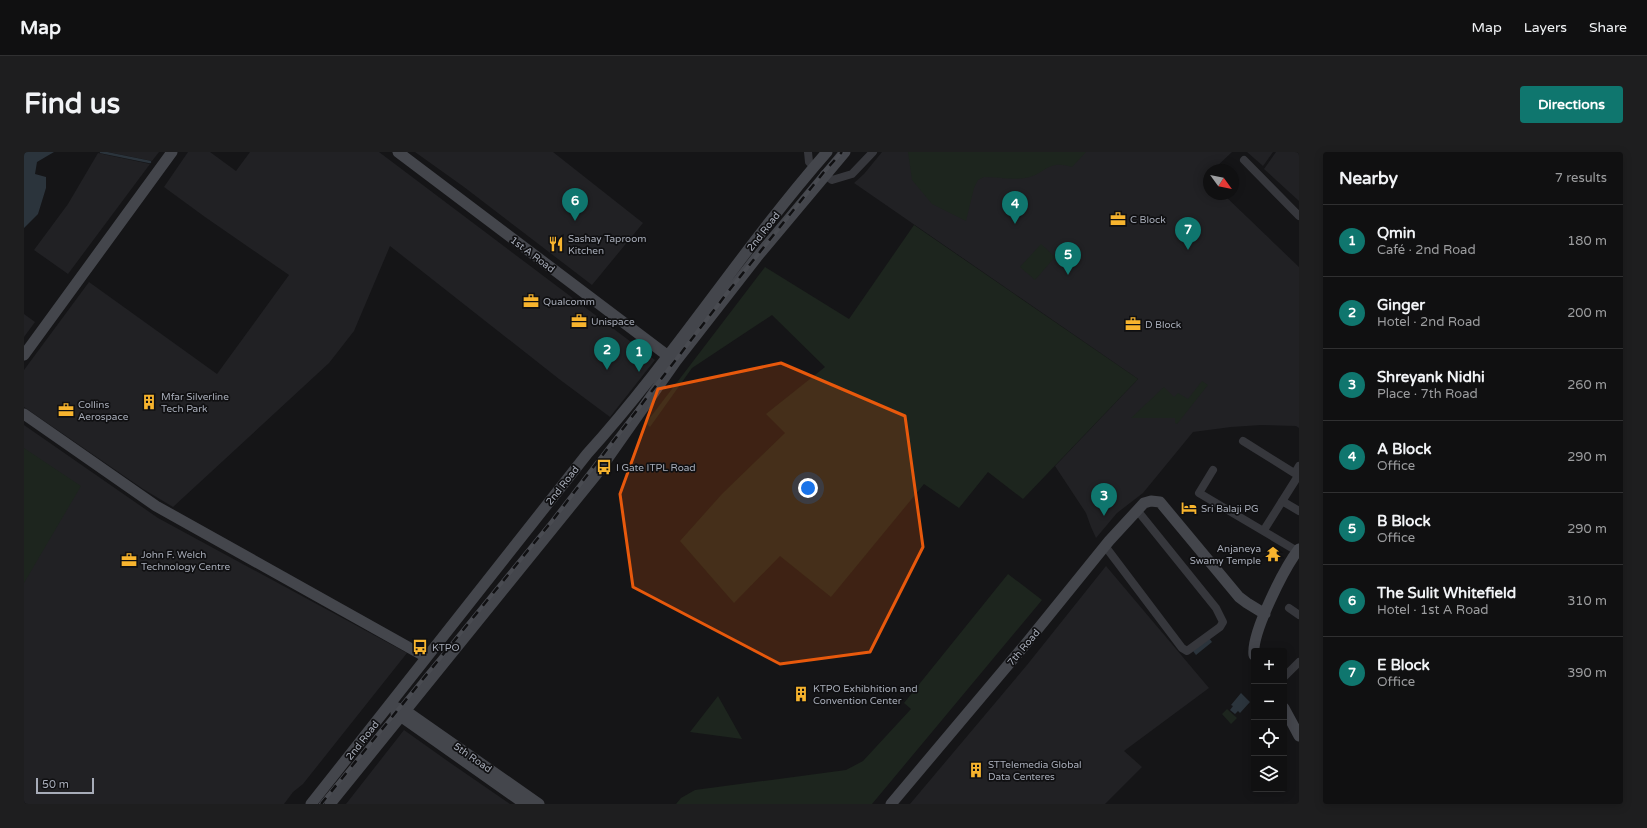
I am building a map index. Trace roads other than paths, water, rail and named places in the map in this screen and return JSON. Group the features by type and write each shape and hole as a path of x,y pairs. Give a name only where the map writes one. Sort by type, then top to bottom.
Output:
{"street":[{"path":"24,355 172,152"},
{"name":"1st A Road","path":"398,152 668,356"},
{"path":"808,152 809,162 814,167"},
{"name":"2nd Road","path":"311,804 587,454 668,356 827,152"},
{"name":"2nd Road","path":"330,804 404,714 608,458 676,361 758,254 824,174 845,152"},
{"path":"824,174 832,180 852,174 873,152"},
{"path":"1244,160 1299,216"},
{"path":"24,414 156,506 426,657"},
{"path":"600,439 606,440 613,444 619,442"},
{"path":"600,439 609,452 608,458"},
{"path":"1243,441 1298,473 1264,530"},
{"path":"1213,470 1199,492 1298,550 1271,598 1254,643 1254,648"},
{"name":"7th Road","path":"891,804 1024,646 1105,546 1144,503 1151,501 1160,502 1239,597 1265,614"},
{"path":"1282,501 1299,511"},
{"path":"1105,546 1182,648 1187,651 1220,627 1223,622 1216,608 1137,510"},
{"path":"1289,608 1299,615"},
{"path":"1287,674 1299,662"},
{"path":"388,706 404,714"},
{"name":"5th Road","path":"404,714 525,804"},
{"name":"5th Road","path":"404,714 539,804"},
{"path":"1287,714 1299,736"}],"waterway":[{"path":"101,152 150,162"}],"railway":[{"path":"321,804 552,521 731,288 824,172 842,152"}],"place":[{"name":"C Block","path":"1118,219"},
{"name":"The Sulit Whitefield","path":"575,221"},
{"name":"A Block","path":"1015,224"},
{"name":"Sashay Taproom Kitchen","path":"556,244"},
{"name":"E Block","path":"1188,250"},
{"name":"B Block","path":"1068,275"},
{"name":"Qualcomm","path":"531,301"},
{"name":"Unispace","path":"579,321"},
{"name":"D Block","path":"1133,324"},
{"name":"Ginger","path":"607,370"},
{"name":"Qmin","path":"639,372"},
{"name":"Mfar Silverline Tech Park","path":"149,402"},
{"name":"Collins Aerospace","path":"66,410"},
{"name":"I Gate ITPL Road","path":"604,467"},
{"name":"Sri Balaji PG","path":"1189,508"},
{"name":"Shreyank Nidhi","path":"1104,516"},
{"name":"Anjaneya Swamy Temple","path":"1273,554"},
{"name":"John F. Welch Technology Centre","path":"129,560"},
{"name":"KTPO","path":"420,647"},
{"name":"KTPO Exhibhition and Convention Center","path":"801,694"},
{"name":"STTelemedia Global Data Centeres","path":"976,770"}]}
